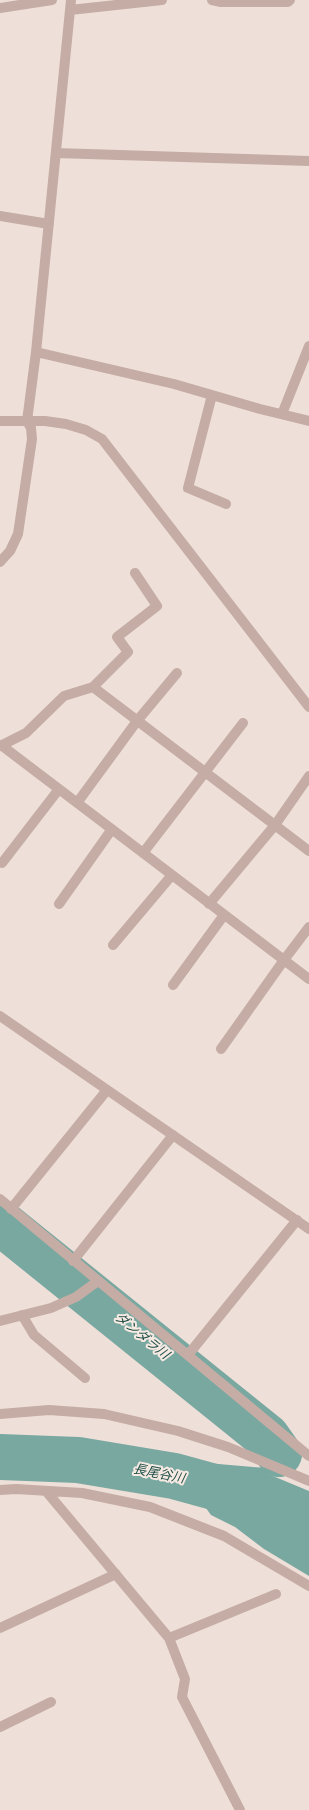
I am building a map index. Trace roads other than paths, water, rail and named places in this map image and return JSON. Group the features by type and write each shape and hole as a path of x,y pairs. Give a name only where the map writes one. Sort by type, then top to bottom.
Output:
{"street":[{"path":"0,8 52,0"},
{"path":"0,562 10,551 18,534 32,439 31,428 27,422 36,352 70,5 162,0"},
{"path":"212,0 222,2 288,2 290,0"},
{"path":"56,153 309,161"},
{"path":"0,216 49,224"},
{"path":"282,414 309,346"},
{"path":"36,352 174,384 309,421"},
{"path":"212,395 188,488 226,504"},
{"path":"0,421 44,421 66,424 86,430 102,439 309,707"},
{"path":"135,573 157,606 117,637 128,652 93,687 64,696 26,733 1,745 309,979"},
{"path":"77,803 137,721 177,673"},
{"path":"93,687 309,851"},
{"path":"143,853 243,723"},
{"path":"209,904 275,825 309,776"},
{"path":"2,863 59,789"},
{"path":"59,904 112,829"},
{"path":"113,945 172,875"},
{"path":"173,985 224,915"},
{"path":"221,1049 309,927"},
{"path":"0,1016 309,1229"},
{"path":"11,1209 107,1090"},
{"path":"74,1260 174,1135"},
{"path":"0,1199 74,1260 94,1284 188,1355 309,1456"},
{"path":"188,1355 297,1220"},
{"path":"0,1321 51,1308 76,1297 94,1284"},
{"path":"22,1315 34,1335 85,1378"},
{"path":"0,1414 49,1410 104,1414 178,1431 228,1447 309,1481"},
{"path":"0,1490 16,1489 82,1493 150,1507 224,1536 309,1586"},
{"path":"46,1491 169,1638 185,1679 182,1697 240,1810"},
{"path":"0,1628 116,1574"},
{"path":"169,1638 276,1594"},
{"path":"0,1727 51,1702"}],"water":[{"path":"160,1459 265,1468 268,1474 309,1491 309,1576 264,1549 235,1527 211,1515 198,1497 184,1486 159,1477 148,1466"}],"waterway":[{"name":"ダンダラ川","path":"0,1222 267,1437 279,1454"},
{"name":"長尾谷川","path":"0,1457 78,1460 174,1476 225,1490 279,1510 309,1528"}]}
